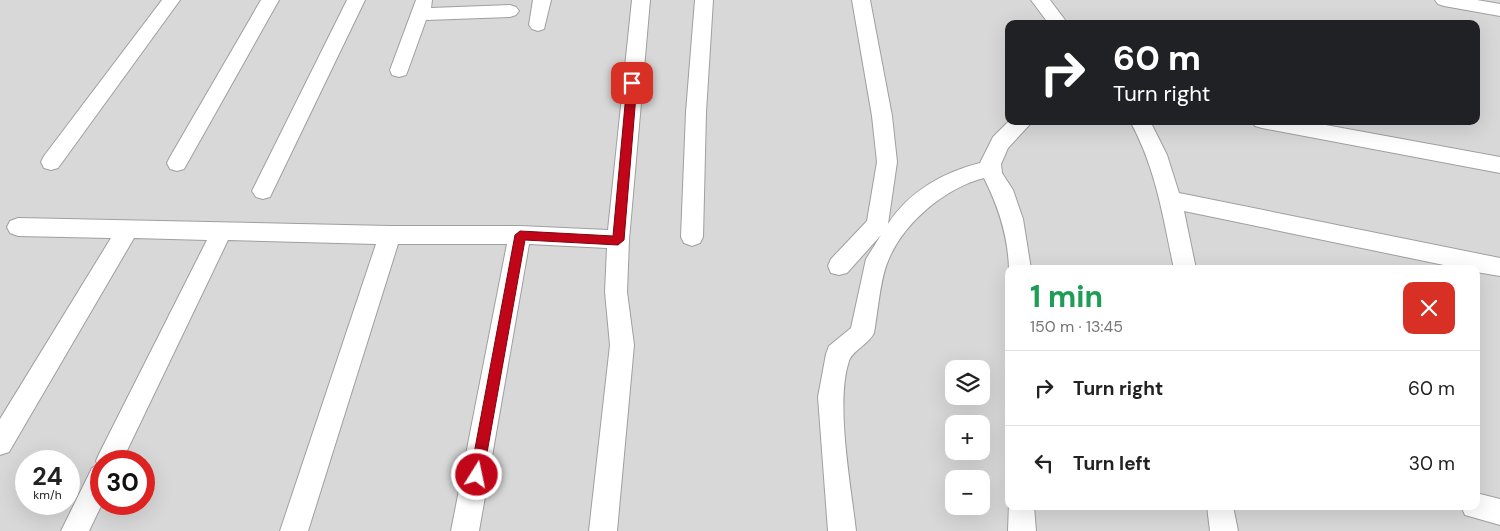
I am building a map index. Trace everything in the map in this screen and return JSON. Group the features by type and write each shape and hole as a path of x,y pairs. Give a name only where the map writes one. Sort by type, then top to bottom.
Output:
{"street":[{"path":"51,162 171,0"},
{"path":"177,163 270,0"},
{"path":"262,191 356,0"},
{"path":"538,24 542,0"},
{"path":"603,531 622,345 616,292 618,240 641,0"},
{"path":"692,237 696,112 704,0"},
{"path":"839,266 878,224 887,162 882,116 861,0"},
{"path":"1040,0 1055,20"},
{"path":"1444,0 1500,10"},
{"path":"399,70 422,7 510,11"},
{"path":"1018,125 1006,134 993,156 990,170 1002,190 1013,220 1019,265"},
{"path":"1143,125 1149,135 1160,164 1184,265"},
{"path":"1284,125 1500,165"},
{"path":"842,531 830,397 838,354 862,333 877,259 904,217 930,194 960,176 990,170"},
{"path":"1168,199 1500,268"},
{"path":"18,227 390,235 520,235 618,240"},
{"path":"0,443 128,228"},
{"path":"114,450 222,230"},
{"path":"294,531 390,235"},
{"path":"465,531 520,235"},
{"path":"75,531 90,500"},
{"path":"1480,507 1500,512"},
{"path":"1021,510 1022,531"},
{"path":"1221,510 1224,531"}],"shaded area":[{"path":"0,0 1500,0 1500,531 0,531"}],"route":[{"path":"477,475 520,235 618,240 632,83"}]}
